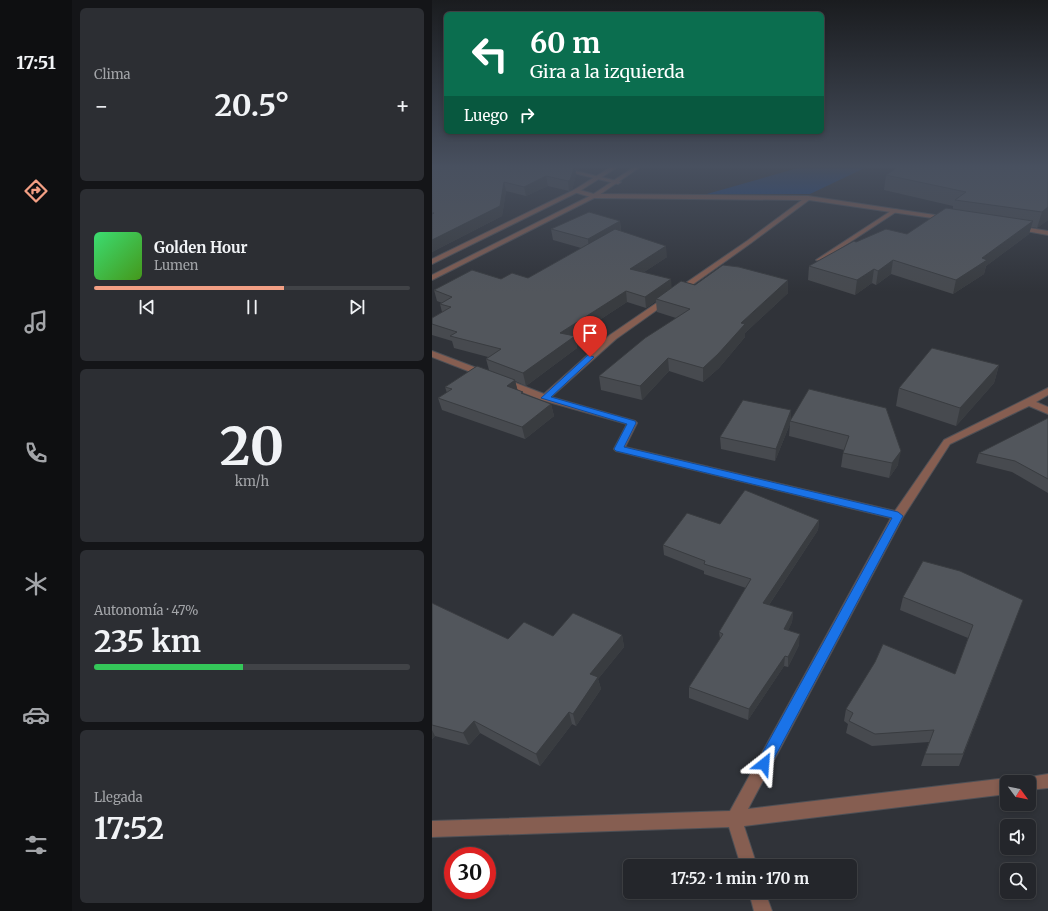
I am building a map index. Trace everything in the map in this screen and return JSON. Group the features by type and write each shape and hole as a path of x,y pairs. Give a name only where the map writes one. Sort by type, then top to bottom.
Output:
{"street":[{"path":"432,262 543,208"},
{"path":"432,278 571,208"},
{"path":"545,398 613,336 749,242 795,208"},
{"path":"878,208 951,219"},
{"path":"819,260 896,210"},
{"path":"1006,227 1048,233"},
{"path":"432,354 545,398 632,423 619,449 898,516"},
{"path":"747,859 734,819 898,516 947,442 1029,402 1048,391"},
{"path":"1029,402 1048,411"},
{"path":"1036,782 1048,781"},
{"path":"432,829 734,819 1000,787"},
{"path":"759,899 763,911"}],"building":[{"path":"432,208 497,208 432,240 432,214 434,213 432,213"},
{"path":"946,208 1033,221 982,258 987,260 956,280 893,260 878,271 874,269 857,280 809,266 854,241 856,242 886,229 907,234"},
{"path":"1009,208 1047,208 1042,212"},
{"path":"589,212 620,221 588,239 551,229"},
{"path":"615,229 666,246 630,269 671,279 645,297 626,291 560,333 575,336 523,373 486,359 501,349 450,336 457,332 432,324 432,318 451,307 440,304 452,297 434,290 472,270 501,279 512,273 528,278"},
{"path":"723,265 739,267 788,280 741,323 745,324 703,368 668,358 640,386 599,376 645,338 690,309 656,299 681,281 695,285"},
{"path":"932,348 999,365 960,408 899,388"},
{"path":"477,366 515,380 507,386 551,404 522,427 438,398 452,389 445,387"},
{"path":"809,389 886,408 901,451 892,463 843,453 849,436 790,421"},
{"path":"743,400 791,410 776,449 720,437"},
{"path":"1048,418 1048,479 1015,461 979,453"},
{"path":"745,490 819,520 763,603 793,612 784,629 800,634 788,657 785,656 749,709 689,687 723,634 719,632 751,579 704,564 705,561 663,545 687,513 720,524"},
{"path":"923,561 960,571 1023,600 963,754 925,754 934,730 875,734 849,721 853,713 846,709 875,662 883,644 955,674 973,625 903,597"},
{"path":"432,603 508,639 524,622 553,636 573,613 622,635 590,674 598,677 573,714 569,712 536,754 474,721 463,733 432,725"}],"route":[{"path":"590,357 545,398 632,423 619,449 898,516 764,764"}]}
